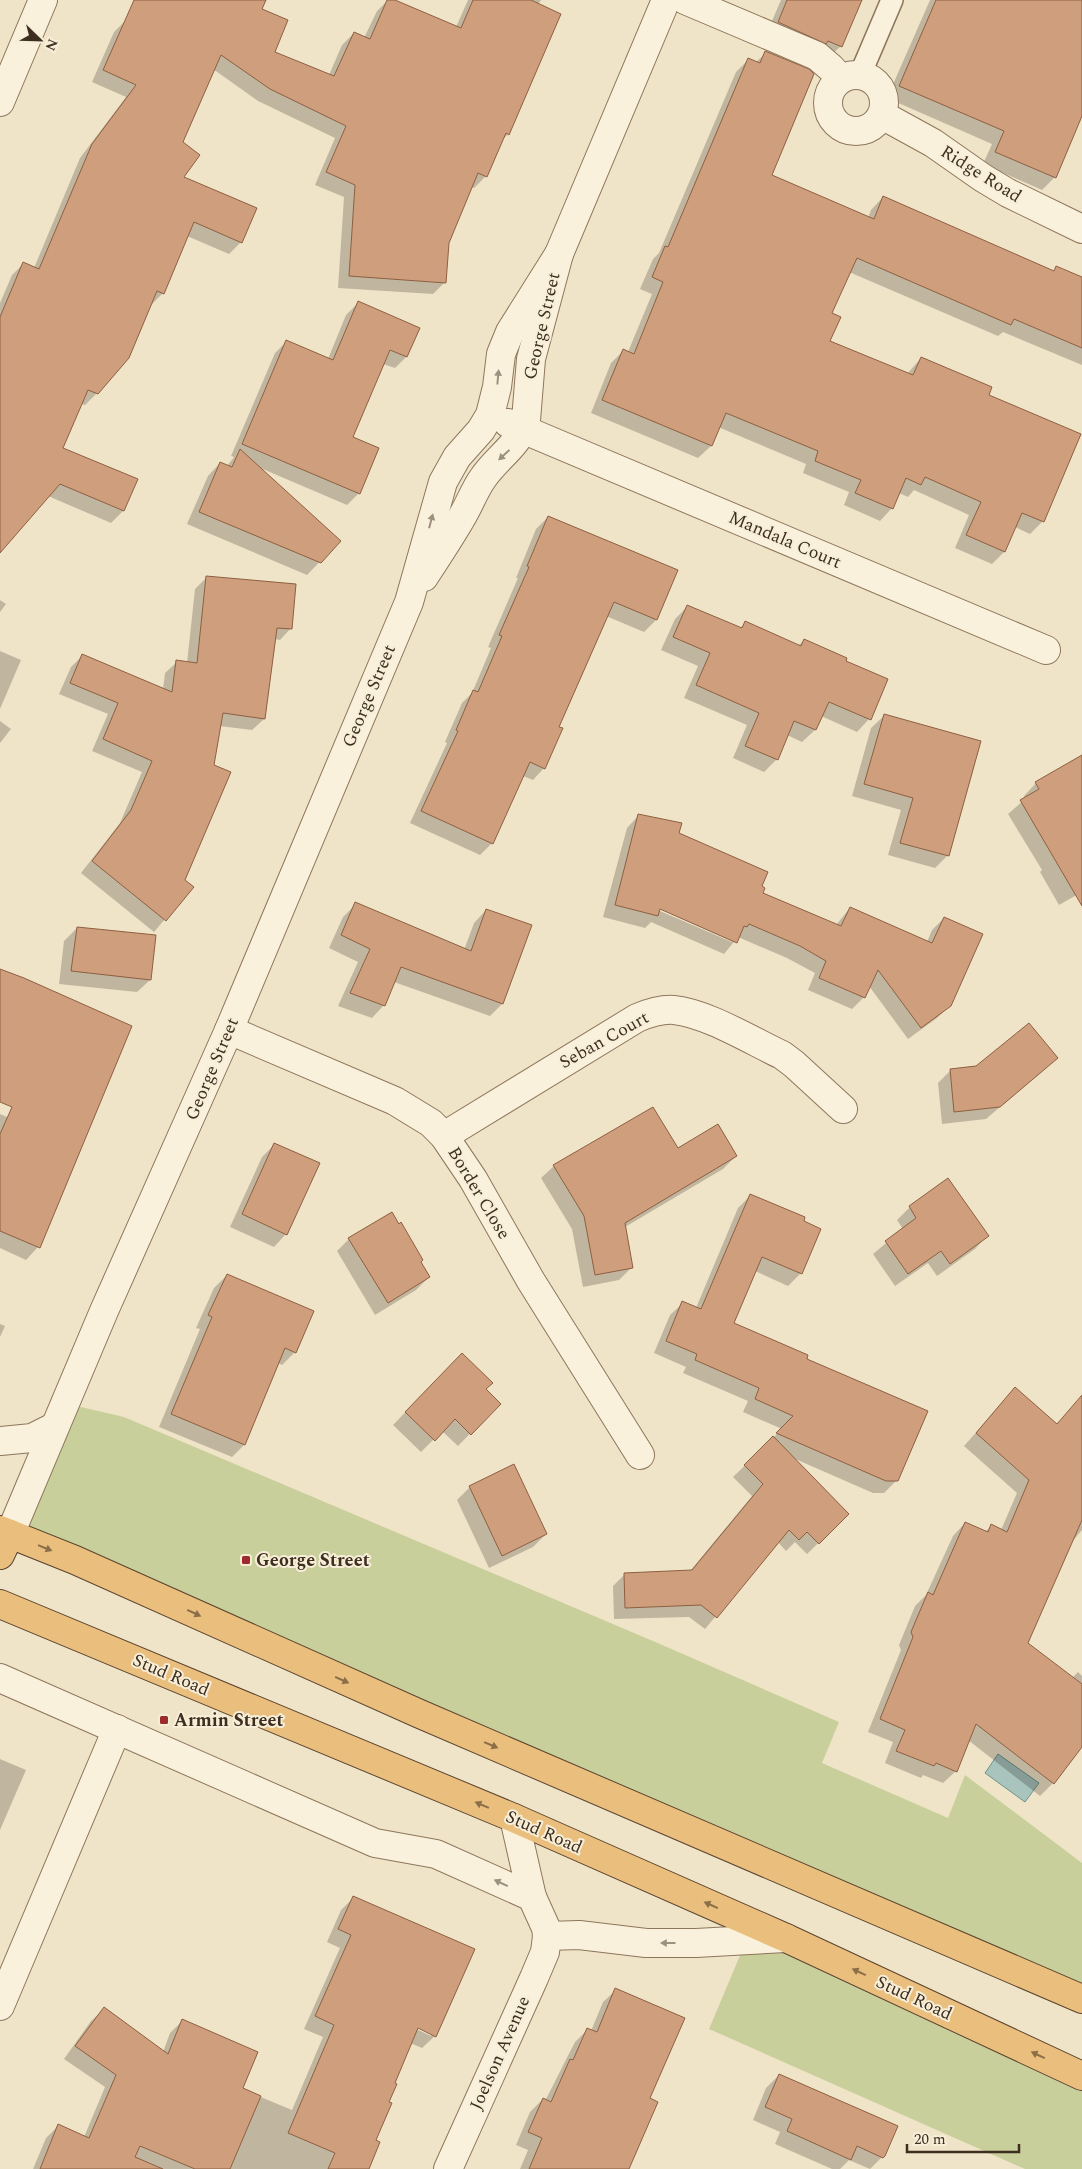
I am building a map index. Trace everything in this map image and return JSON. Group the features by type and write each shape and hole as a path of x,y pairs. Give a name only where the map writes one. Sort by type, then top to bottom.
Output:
{"highway":[{"path":"3,1540 75,1560 420,1714 1082,1999"},
{"name":"Stud Road","path":"0,1604 514,1818 786,1938 1082,2076"}],"street":[{"path":"0,102 43,0"},
{"name":"George Street","path":"408,602 464,514 482,479 491,467 516,443 524,429 531,359 559,254 666,0"},
{"path":"685,0 817,56 831,68 850,77 876,83 881,90 884,107 882,115 868,129 850,131 841,128 834,121 827,104 829,94 850,77"},
{"name":"Ridge Road","path":"882,115 933,143 1008,193 1080,225"},
{"name":"George Street","path":"3,1540 229,1030 408,602 443,482 457,457 481,430 490,415 497,387 503,345 559,254"},
{"name":"Mandala Court","path":"490,415 1046,650"},
{"name":"Seban Court","path":"444,1136 637,1018 648,1013 674,1010 698,1016 782,1054 843,1110"},
{"name":"Border Close","path":"229,1030 396,1101 431,1123 444,1136 458,1154 531,1281 640,1455"},
{"path":"0,1442 32,1438 54,1426"},
{"path":"0,1678 375,1843 436,1854 532,1897"},
{"path":"0,2006 117,1729"},
{"path":"514,1818 532,1897 546,1928 547,1936 593,1936 646,1944 786,1938"},
{"name":"Joelson Avenue","path":"448,2169 541,1960 546,1947 547,1936"}],"lane":[{"path":"850,77 892,0"}],"green space":[{"path":"64,1403 124,1417 653,1641 839,1722 822,1763 948,1818 965,1775 1082,1863 1082,1998 10,1534"},
{"path":"786,1938 1082,2075 1082,2169 1025,2169 709,2029 747,1939"}],"water":[{"path":"998,1754 1039,1783 1025,1802 985,1773"}],"building":[{"path":"134,0 266,0 262,9 288,20 275,52 334,76 354,32 370,39 387,0 395,0 461,28 473,0 531,0 561,14 509,135 506,133 487,177 478,173 449,243 446,283 349,276 355,185 326,172 346,126 270,89 221,55 183,142 200,155 184,177 257,208 242,243 194,222 164,294 157,291 129,358 98,394 88,390 63,448 138,479 124,511 60,484 0,553 0,317 23,262 39,269 92,144 136,85 103,70"},
{"path":"787,0 862,0 842,47 828,41 826,44 778,22"},
{"path":"936,0 1082,0 1082,116 1056,178 995,152 1004,131 899,86"},
{"path":"765,51 809,69 814,74 772,175 874,219 883,196 1054,271 1056,266 1082,277 1082,348 1014,319 1011,325 857,258 832,313 841,317 830,341 913,375 921,357 992,387 989,395 1081,434 1044,522 1022,513 1005,552 966,535 981,502 925,477 921,485 906,478 893,509 855,493 861,480 815,461 818,451 726,413 712,446 602,400 623,349 634,354 663,282 652,277 665,246 668,247 748,58 760,63"},
{"path":"358,301 420,328 407,357 390,350 353,437 379,448 360,494 242,444 286,340 333,360"},
{"path":"240,449 341,541 321,563 199,512 220,462 232,467"},
{"path":"548,516 678,570 657,620 614,602 559,727 563,728 545,769 530,762 493,844 421,811 458,731 456,730 473,690 478,692 502,636 499,635 529,567 527,566"},
{"path":"206,576 296,584 292,629 277,628 265,719 223,713 214,765 231,772 185,880 194,887 166,921 92,861 131,810 152,761 103,739 118,703 70,683 82,654 172,692 176,660 197,663"},
{"path":"687,605 742,628 745,621 801,646 804,639 847,658 846,661 888,679 871,720 829,702 816,730 794,721 778,760 745,746 759,713 696,685 710,653 673,637"},
{"path":"884,714 981,741 949,856 900,843 913,798 864,784"},
{"path":"1082,755 1082,906 1020,800 1039,789 1035,782"},
{"path":"638,814 682,823 679,833 768,872 762,886 765,888 763,893 841,926 850,907 932,943 944,917 983,934 951,1006 921,1028 878,970 865,998 819,978 826,961 800,946 749,924 747,927 744,926 737,943 660,909 658,916 615,905"},
{"path":"355,902 471,951 486,909 532,925 503,1004 401,967 385,1006 350,993 370,949 341,935"},
{"path":"77,927 156,935 151,980 71,971"},
{"path":"0,969 132,1026 40,1248 0,1231 0,1134 12,1107 0,1102"},
{"path":"1029,1023 1058,1058 1000,1107 954,1112 950,1069 976,1066"},
{"path":"653,1107 678,1148 718,1124 737,1156 625,1223 633,1268 595,1275 584,1216 553,1165"},
{"path":"274,1143 320,1163 287,1235 242,1214"},
{"path":"948,1178 989,1236 950,1264 941,1251 908,1274 885,1241 916,1218 909,1206"},
{"path":"750,1194 805,1217 804,1221 821,1229 802,1274 762,1257 734,1323 808,1355 807,1359 928,1411 898,1481 886,1481 776,1433 793,1416 755,1399 759,1388 695,1360 697,1354 666,1341 682,1301 701,1309"},
{"path":"392,1212 399,1224 401,1222 423,1260 421,1262 430,1277 388,1303 348,1238"},
{"path":"227,1274 314,1311 296,1353 285,1348 245,1445 171,1414 212,1317 208,1315"},
{"path":"462,1353 493,1383 486,1389 501,1404 471,1435 455,1419 435,1441 405,1412"},
{"path":"1015,1387 1057,1424 1082,1395 1082,1520 1028,1643 1082,1684 1082,1747 1054,1784 976,1724 957,1772 936,1763 934,1766 896,1751 905,1730 880,1719 913,1637 911,1632 928,1592 933,1595 965,1522 988,1532 991,1524 1007,1532 1029,1480 976,1433"},
{"path":"773,1436 849,1514 819,1544 807,1532 799,1540 789,1530 717,1618 701,1605 625,1608 624,1573 692,1570 763,1484 744,1465"},
{"path":"514,1464 547,1534 502,1556 469,1486"},
{"path":"353,1896 475,1949 436,2037 418,2028 395,2083 397,2084 389,2102 392,2103 376,2140 380,2142 369,2169 328,2169 335,2153 288,2133 334,2025 315,2016 351,1935 338,1929"},
{"path":"615,1988 685,2018 650,2098 658,2102 629,2169 529,2169 542,2138 528,2132 543,2098 551,2102 570,2059 573,2060 587,2028 597,2032"},
{"path":"104,2007 168,2054 182,2019 258,2052 243,2088 261,2096 230,2169 195,2169 140,2146 135,2157 163,2169 40,2169 58,2124 89,2138 116,2075 75,2046"},
{"path":"779,2074 898,2126 885,2156 883,2158 857,2146 851,2160 787,2131 792,2119 765,2107"}],"place":[{"name":"George Street","path":"246,1560"},
{"name":"Armin Street","path":"164,1720"}]}
